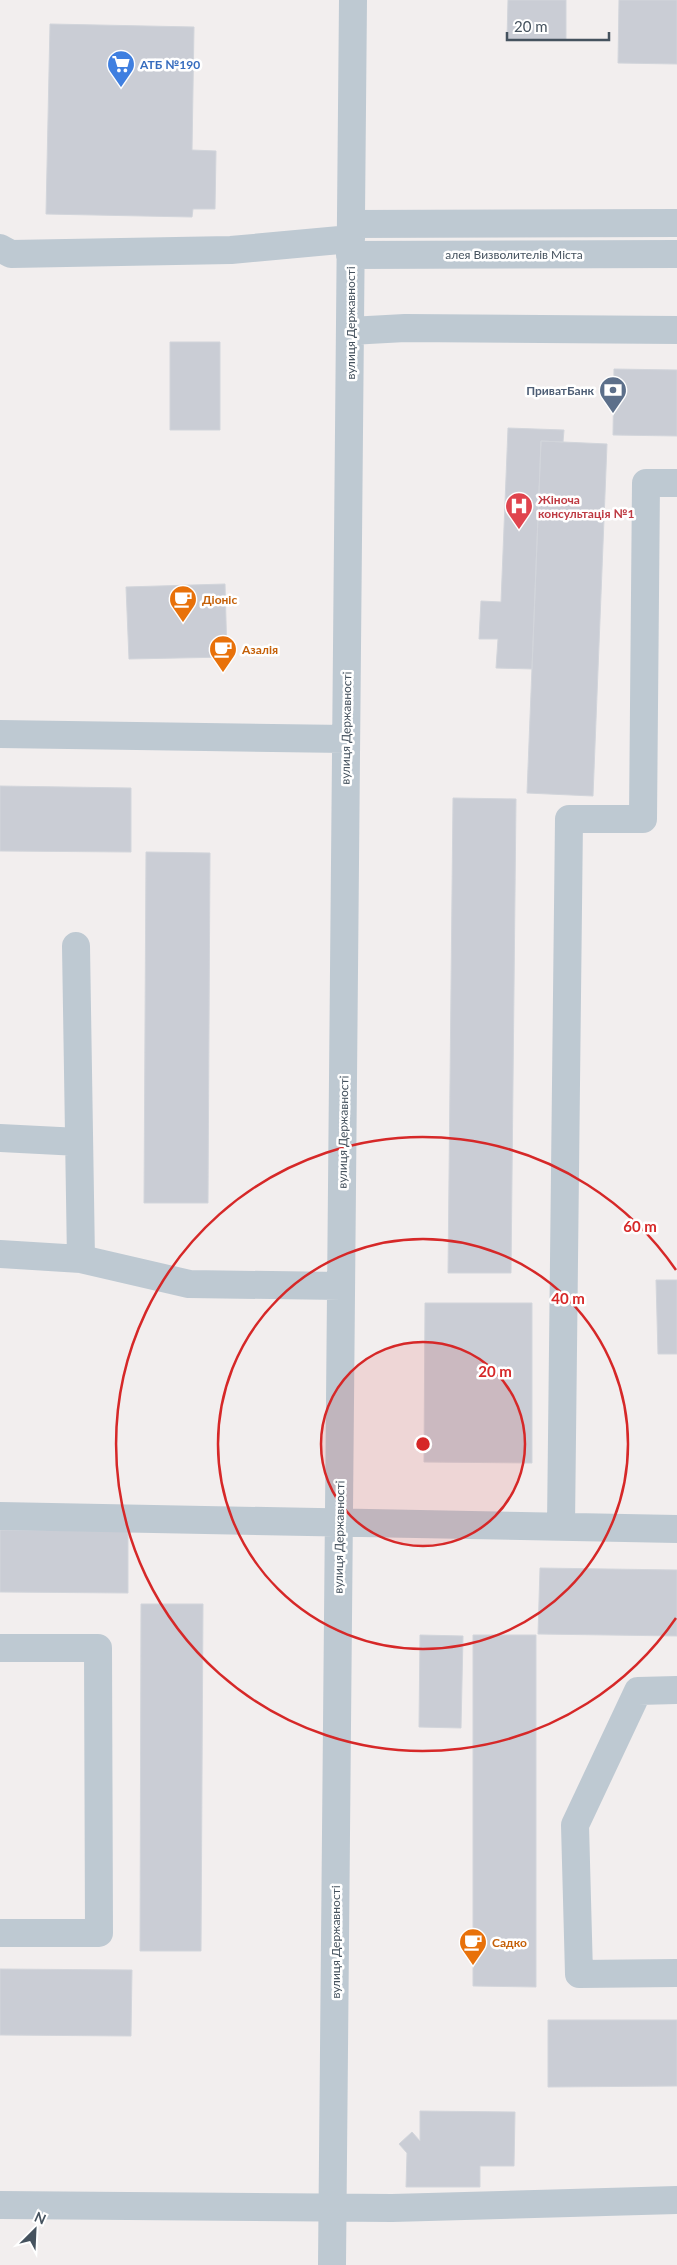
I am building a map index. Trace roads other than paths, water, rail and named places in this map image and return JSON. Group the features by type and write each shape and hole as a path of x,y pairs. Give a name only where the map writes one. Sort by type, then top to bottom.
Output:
{"street":[{"name":"вулиця Державності","path":"332,2265 353,0"},
{"path":"351,231 405,204 677,206"},
{"path":"0,248 11,254 221,250 351,231 677,223"},
{"name":"алея Визволителів Міста","path":"351,231 677,254"},
{"path":"350,331 405,328 677,330"},
{"path":"561,1526 569,819 643,819 646,483 677,483"},
{"path":"0,734 346,739"},
{"path":"76,946 81,1258"},
{"path":"0,1138 79,1142"},
{"path":"0,1254 81,1258 189,1284 341,1286"},
{"path":"0,1516 677,1529"},
{"path":"0,1648 98,1648 99,1923 99,1933 0,1933"},
{"path":"677,1690 638,1691 575,1825 579,1974 677,1973"},
{"path":"0,2206 392,2208 677,2200"}],"place":[{"name":"АТБ №190","path":"121,88"},
{"name":"ПриватБанк","path":"613,414"},
{"name":"Жіноча консультація №1","path":"519,530"},
{"name":"Діоніс","path":"183,623"},
{"name":"Азалія","path":"223,673"},
{"name":"Садко","path":"473,1966"}]}
